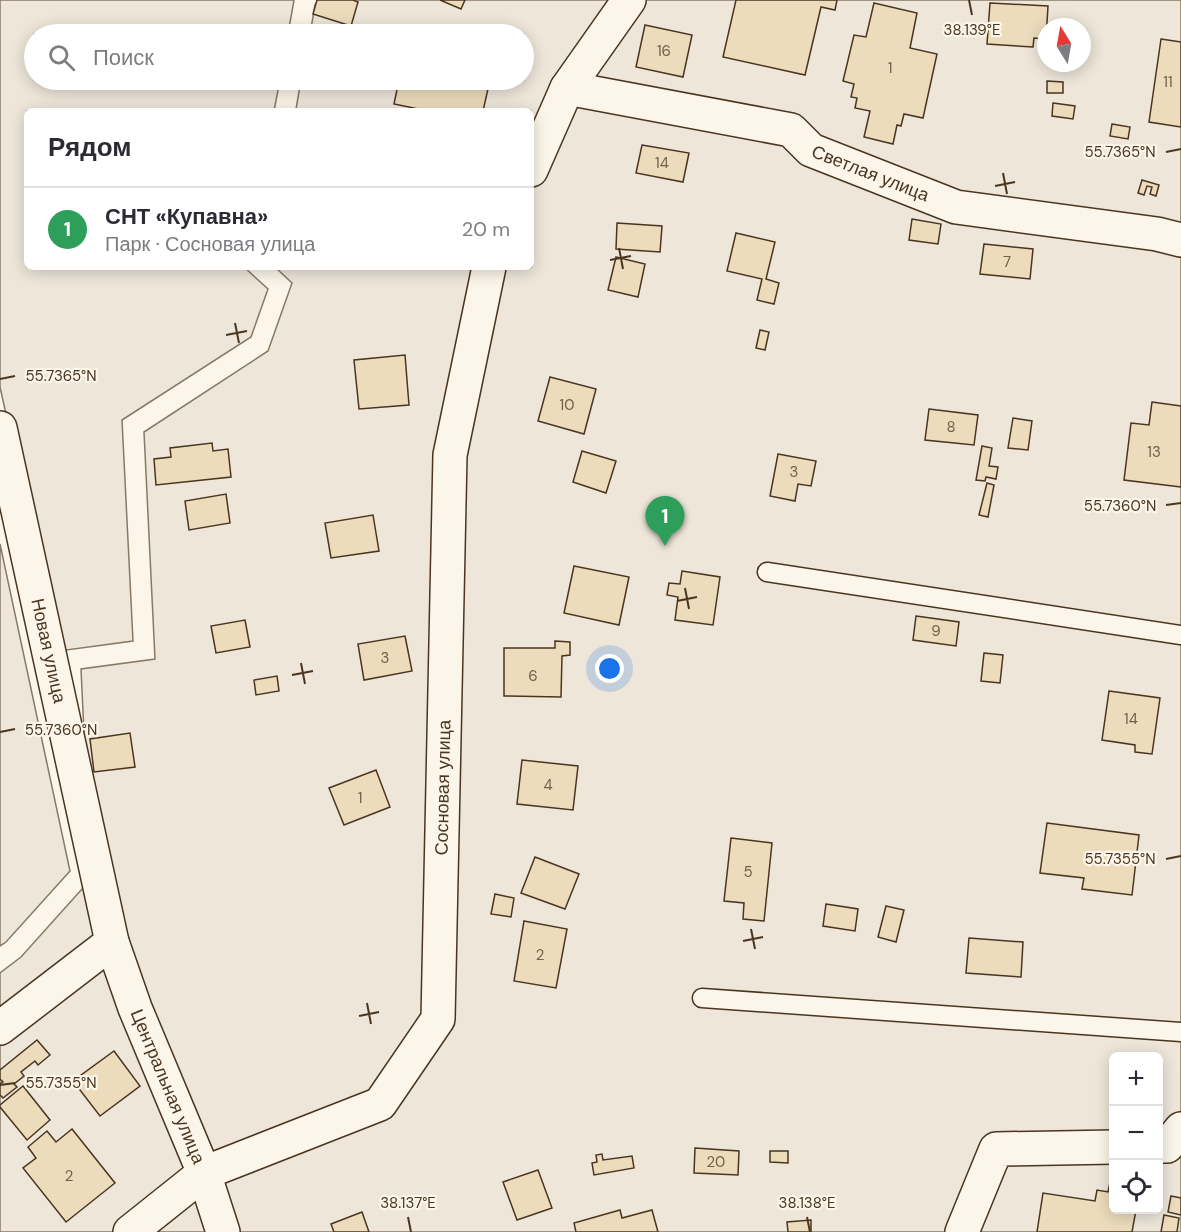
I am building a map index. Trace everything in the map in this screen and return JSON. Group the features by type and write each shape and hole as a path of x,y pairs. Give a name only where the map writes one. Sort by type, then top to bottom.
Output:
{"street":[{"path":"534,163 567,88 629,0"},
{"name":"Светлая улица","path":"567,88 791,130 811,150 956,207 1157,234 1181,240"},
{"name":"Сосновая улица","path":"130,1232 204,1173 380,1104 438,1020 450,454 488,270"},
{"name":"Новая улица","path":"0,428 112,942"},
{"path":"0,1028 112,942"},
{"name":"Центральная улица","path":"112,942 135,1008 204,1173 223,1232"},
{"path":"1163,1146 1167,1146 1181,1128"},
{"path":"962,1232 996,1149 1109,1147"}],"lane":[{"path":"767,572 1181,635"},
{"path":"702,999 1181,1032"}],"shaded area":[{"path":"0,0 294,0 290,24 24,24 24,90 278,90 275,108 24,108 24,270 247,270 268,289 251,337 122,420 133,641 59,651 0,387"},
{"path":"319,0 1181,0 1181,1232 0,1232 0,973 21,957 91,879 81,669 155,659 144,432 268,351 292,283 278,270 534,270 534,108 296,108 299,90 534,90 534,24 312,24 315,5"},
{"path":"0,544 70,871 0,946"}],"building":[{"path":"317,0 358,2 352,24 313,14"},
{"path":"440,0 465,0 461,9"},
{"path":"736,0 837,0 835,10 821,7 805,75 723,57"},
{"path":"874,3 917,13 910,48 937,54 923,118 904,114 901,126 897,125 893,144 864,137 870,111 855,108 857,98 851,97 854,84 843,81 854,35 866,37"},
{"path":"990,3 1048,6 1047,18 1037,18 1037,38 1034,38 1033,47 987,44"},
{"path":"645,25 692,35 683,77 636,67"},
{"path":"1161,39 1181,42 1181,127 1149,122"},
{"path":"1047,81 1063,82 1063,93 1047,93"},
{"path":"397,90 488,90 484,108 413,108 394,104"},
{"path":"1053,103 1075,106 1073,119 1052,116"},
{"path":"1112,124 1130,127 1128,139 1110,136"},
{"path":"642,145 689,153 683,182 636,173"},
{"path":"1142,180 1159,185 1156,196 1150,194 1152,187 1147,186 1144,195 1138,193"},
{"path":"912,219 941,224 938,244 909,240"},
{"path":"617,223 662,226 660,252 616,249"},
{"path":"736,233 775,242 766,279 779,283 774,304 757,300 762,279 727,271"},
{"path":"984,244 1033,249 1030,279 980,274"},
{"path":"616,257 645,264 638,297 608,290"},
{"path":"760,330 769,332 765,350 756,348"},
{"path":"405,355 409,405 359,409 354,360"},
{"path":"550,377 596,389 584,434 538,421"},
{"path":"1152,402 1181,406 1181,487 1124,480 1131,423 1149,425"},
{"path":"929,409 978,415 974,445 925,440"},
{"path":"1013,418 1032,421 1028,450 1008,448"},
{"path":"212,443 213,451 228,449 231,477 156,485 154,459 171,457 170,448"},
{"path":"982,446 992,448 989,466 998,467 996,479 986,477 985,481 976,480"},
{"path":"582,451 616,461 606,493 573,482"},
{"path":"778,454 816,461 811,486 798,484 795,501 770,496"},
{"path":"987,483 994,485 988,517 979,515"},
{"path":"226,494 230,523 189,530 185,501"},
{"path":"373,515 379,551 331,558 325,523"},
{"path":"574,566 629,577 619,625 564,613"},
{"path":"682,571 720,577 713,625 675,620 678,597 667,595 669,583 680,584"},
{"path":"916,616 959,622 956,646 913,640"},
{"path":"245,620 250,647 216,653 211,626"},
{"path":"405,636 412,671 364,680 358,644"},
{"path":"555,641 570,642 570,655 562,656 561,697 504,696 504,648 555,648"},
{"path":"984,653 1003,655 1000,683 981,681"},
{"path":"277,676 279,691 256,695 254,680"},
{"path":"1109,691 1160,698 1152,754 1135,752 1135,745 1102,740"},
{"path":"130,733 135,767 94,772 90,739"},
{"path":"522,760 578,766 573,810 517,804"},
{"path":"376,770 390,807 344,825 329,788"},
{"path":"1047,823 1139,835 1132,895 1082,889 1084,878 1040,873"},
{"path":"731,838 772,843 764,921 743,919 744,903 724,901"},
{"path":"535,857 579,874 565,909 521,893"},
{"path":"495,894 514,898 511,917 491,914"},
{"path":"826,904 858,909 855,931 823,926"},
{"path":"886,906 904,910 896,942 878,937"},
{"path":"524,921 567,929 556,988 514,981"},
{"path":"969,938 1023,942 1021,977 966,973"},
{"path":"37,1040 50,1055 38,1065 35,1061 21,1072 24,1076 14,1084 17,1087 3,1098 0,1095 0,1084 3,1082 0,1079 0,1070"},
{"path":"114,1051 140,1086 100,1116 73,1081"},
{"path":"23,1086 50,1120 27,1140 0,1107"},
{"path":"72,1129 115,1183 66,1222 23,1168 36,1158 28,1147 47,1131 56,1142"},
{"path":"695,1148 739,1151 738,1175 694,1173"},
{"path":"770,1151 788,1151 788,1163 770,1162"},
{"path":"602,1154 603,1160 632,1156 634,1168 594,1175 592,1163 597,1162 596,1155"},
{"path":"538,1170 552,1208 517,1220 503,1182"},
{"path":"1109,1187 1109,1214 1135,1214 1132,1232 1037,1232 1043,1193 1095,1201 1097,1190 1108,1192"},
{"path":"1171,1196 1181,1198 1181,1215 1168,1212"},
{"path":"620,1210 622,1218 652,1210 658,1232 576,1232 574,1223"},
{"path":"362,1212 369,1232 334,1232 331,1224"},
{"path":"1164,1215 1179,1218 1177,1232 1161,1232"},
{"path":"811,1220 811,1232 788,1232 787,1222"}],"place":[{"name":"СНТ «Купавна»","path":"665,546"}]}
